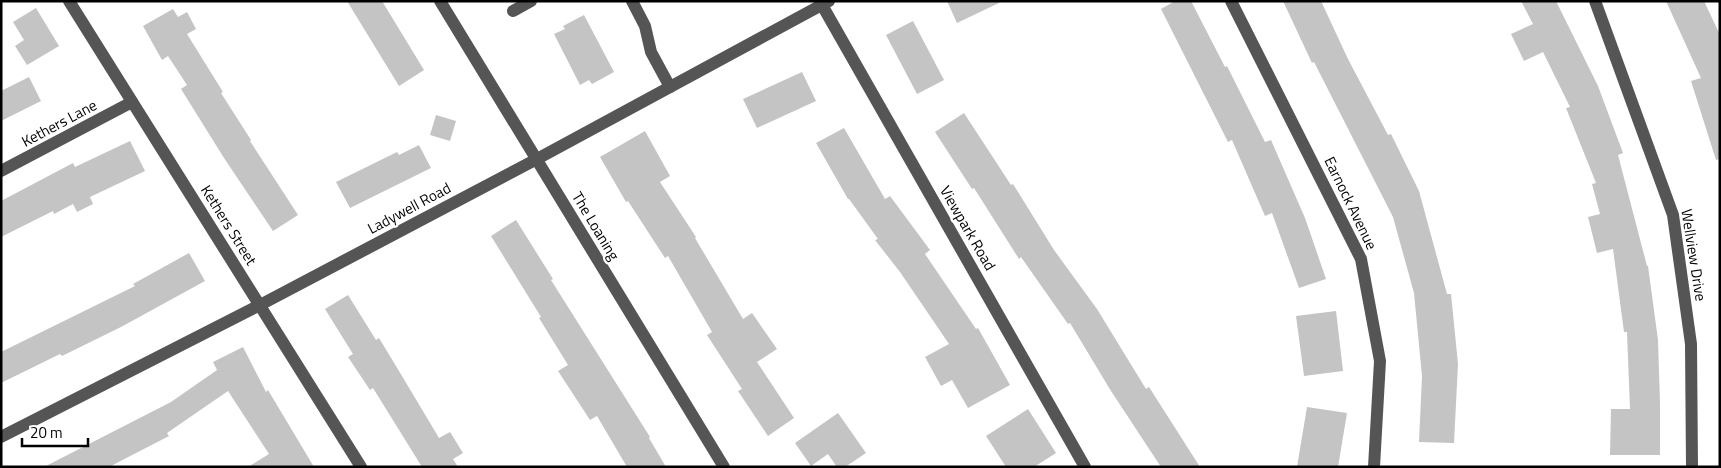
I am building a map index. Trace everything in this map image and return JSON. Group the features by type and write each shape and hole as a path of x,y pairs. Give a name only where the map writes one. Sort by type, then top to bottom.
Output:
{"street":[{"name":"Kethers Street","path":"69,1 361,467"},
{"name":"The Loaning","path":"440,1 724,467"},
{"path":"513,11 531,1"},
{"path":"632,1 645,26 651,52 670,87"},
{"name":"Earnock Avenue","path":"1231,1 1361,259 1380,361 1374,467"},
{"name":"Wellview Drive","path":"1595,1 1673,216 1691,344 1692,467"},
{"name":"Ladywell Road","path":"1,437 260,305 537,159 825,3"},
{"name":"Viewpark Road","path":"825,3 1085,467"},
{"name":"Kethers Lane","path":"1,172 132,102"}],"building":[{"path":"347,1 382,1 424,70 399,86"},
{"path":"947,1 1003,1 957,23"},
{"path":"1175,1 1191,1 1225,67 1227,66 1265,142 1271,140 1305,218 1326,279 1299,288 1272,213 1265,216 1232,140 1228,142 1161,9"},
{"path":"1283,1 1321,1 1348,59 1388,135 1391,134 1419,191 1447,294 1451,294 1458,364 1454,443 1419,442 1422,376 1414,293 1393,217 1314,62 1312,63"},
{"path":"1521,1 1556,1 1598,86 1623,153 1618,155 1648,266 1658,340 1660,455 1610,455 1611,409 1630,409 1627,332 1624,332 1613,249 1597,253 1588,217 1600,214 1592,184 1596,183 1566,108 1570,107 1543,52 1524,61 1511,34 1533,24"},
{"path":"1666,1 1704,1 1720,35 1720,159 1716,160 1691,81 1701,78"},
{"path":"36,8 59,46 27,65 15,46 24,40 13,22"},
{"path":"173,9 178,17 187,12 196,29 187,34 223,92 221,93 250,141 298,215 273,231 181,89 187,85 168,56 162,60 143,26"},
{"path":"584,15 614,72 592,84 589,80 580,85 554,34 565,29 563,26"},
{"path":"913,21 944,80 917,94 886,35"},
{"path":"802,72 816,101 757,128 743,99"},
{"path":"29,77 41,101 1,121 1,91"},
{"path":"964,113 1011,185 1013,184 1054,250 1097,309 1146,389 1149,387 1200,467 1161,467 1111,391 1070,323 1068,324 1021,257 1019,259 974,188 972,189 935,132"},
{"path":"436,115 456,121 450,141 430,135"},
{"path":"844,128 885,199 890,196 930,250 925,254 976,329 978,328 1010,385 968,408 952,380 941,386 925,357 949,344 900,272 875,240 878,239 848,199 816,143"},
{"path":"645,131 670,176 660,182 696,237 743,319 752,313 777,349 757,362 794,418 768,436 738,391 742,389 707,335 712,332 668,256 665,258 628,201 626,202 600,157"},
{"path":"130,141 145,171 90,197 93,204 77,212 73,204 54,214 53,211 1,237 1,201 73,163 75,167"},
{"path":"419,145 431,168 350,208 336,182 397,152 399,155"},
{"path":"516,220 553,279 551,280 650,437 666,467 627,467 597,416 590,420 558,371 568,365 491,236"},
{"path":"189,253 205,281 121,327 1,383 1,352 135,286 133,284"},
{"path":"348,295 376,340 379,338 439,438 450,432 463,453 453,459 458,467 422,467 373,388 370,390 348,357 353,354 325,309"},
{"path":"1336,311 1343,371 1304,376 1296,316"},
{"path":"243,347 266,392 268,390 314,467 248,467 269,454 228,391 167,433 169,436 109,467 44,467 171,402 217,370 213,362"},
{"path":"1307,407 1347,413 1338,467 1297,467"},
{"path":"1028,409 1056,453 1034,467 1006,467 986,436"},
{"path":"838,413 866,453 845,467 837,467 828,454 811,466 795,443"}]}
